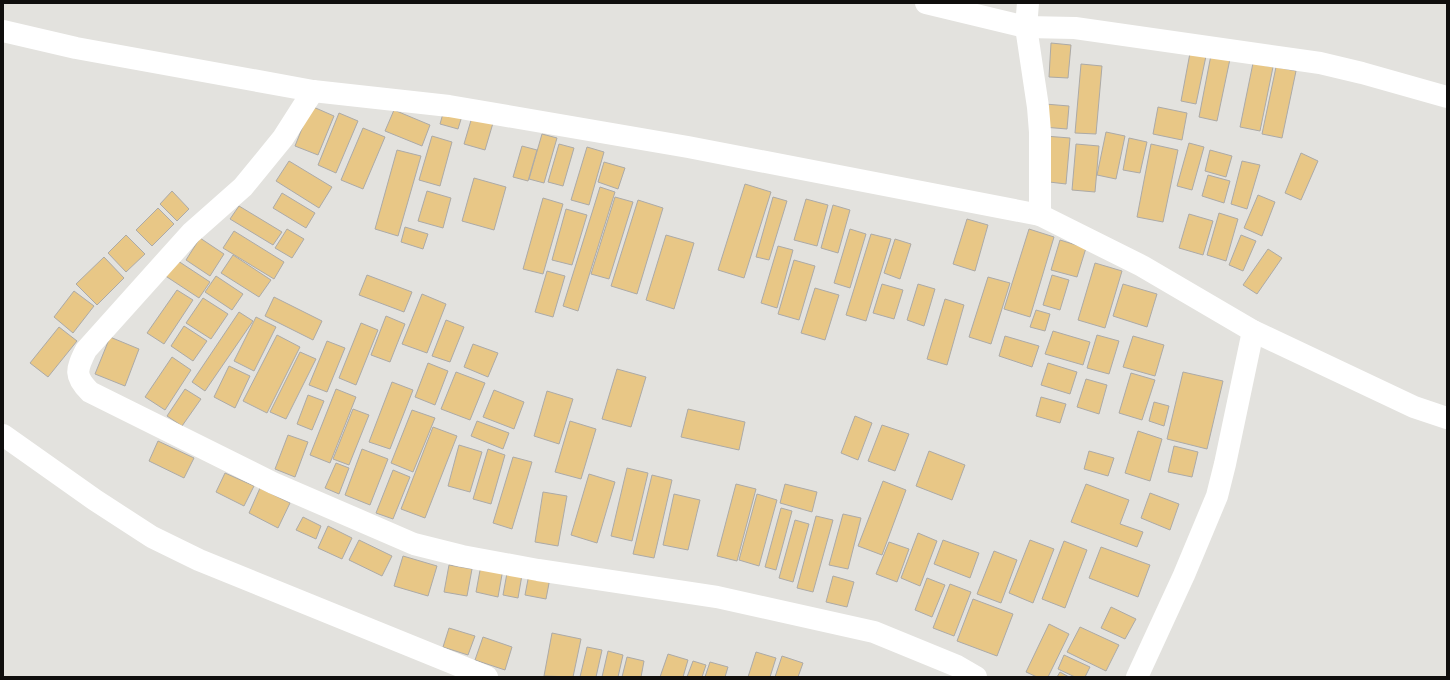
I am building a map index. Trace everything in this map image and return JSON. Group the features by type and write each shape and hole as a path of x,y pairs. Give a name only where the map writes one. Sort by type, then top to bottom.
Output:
{"street":[{"path":"926,3 1026,27 1075,28 1320,64 1362,73 1447,97"},
{"path":"1028,3 1026,27 1038,107 1040,132 1040,215"},
{"path":"3,31 76,48 313,91 450,106 688,147 1040,215 1142,266 1253,331 1414,407 1447,418"},
{"path":"313,91 283,138 243,187 192,233 86,350 79,367 78,377 82,384 90,392 273,483 414,544 462,556 515,566 717,597 874,632 957,666 976,677"},
{"path":"1137,677 1184,575 1217,496 1253,331"},
{"path":"3,436 95,500 152,537 199,560 487,677"}],"building":[{"path":"1051,43 1071,45 1068,78 1049,77"},
{"path":"1190,53 1206,56 1196,104 1181,101"},
{"path":"1211,55 1230,59 1217,121 1199,117"},
{"path":"1253,63 1273,67 1260,131 1240,127"},
{"path":"1081,64 1102,66 1096,134 1075,133"},
{"path":"1276,67 1296,71 1282,138 1262,134"},
{"path":"1045,104 1069,106 1067,129 1043,127"},
{"path":"311,106 334,116 318,155 295,146"},
{"path":"1158,107 1187,113 1182,140 1153,134"},
{"path":"394,110 430,125 422,146 385,131"},
{"path":"444,110 462,116 458,129 440,124"},
{"path":"339,113 358,121 336,173 318,165"},
{"path":"472,117 493,123 485,150 464,144"},
{"path":"363,128 385,137 363,189 341,180"},
{"path":"1106,132 1125,136 1116,179 1097,175"},
{"path":"542,134 557,138 544,183 529,179"},
{"path":"432,136 452,142 440,186 419,180"},
{"path":"1045,136 1070,138 1066,184 1041,181"},
{"path":"1129,138 1147,142 1140,173 1123,170"},
{"path":"1189,143 1204,147 1192,190 1177,186"},
{"path":"559,144 574,148 563,186 548,182"},
{"path":"1076,144 1099,146 1095,192 1072,190"},
{"path":"1151,144 1178,150 1163,222 1137,217"},
{"path":"522,146 537,150 528,181 513,177"},
{"path":"587,147 604,152 589,205 571,200"},
{"path":"397,150 421,156 398,236 375,229"},
{"path":"1210,150 1232,156 1226,177 1205,171"},
{"path":"1301,153 1318,161 1301,200 1285,193"},
{"path":"289,161 332,187 319,208 276,181"},
{"path":"1242,161 1260,165 1247,209 1231,204"},
{"path":"604,162 625,168 618,189 598,182"},
{"path":"1208,175 1230,181 1224,203 1202,196"},
{"path":"474,178 506,187 494,230 462,221"},
{"path":"745,184 771,192 744,278 718,270"},
{"path":"600,187 615,192 578,311 563,306"},
{"path":"172,191 189,209 177,221 160,204"},
{"path":"427,191 451,198 443,228 418,221"},
{"path":"282,193 315,213 306,228 273,208"},
{"path":"1258,195 1275,202 1262,236 1244,228"},
{"path":"615,197 633,202 609,279 591,274"},
{"path":"773,197 787,201 769,260 756,257"},
{"path":"543,198 563,204 543,274 523,269"},
{"path":"806,199 828,205 817,246 794,240"},
{"path":"638,200 663,208 637,294 611,286"},
{"path":"833,205 850,210 838,253 821,248"},
{"path":"239,206 282,232 273,245 230,219"},
{"path":"158,208 174,224 152,246 136,230"},
{"path":"566,209 587,215 572,265 552,260"},
{"path":"1219,213 1238,219 1226,261 1207,255"},
{"path":"1189,214 1213,221 1203,255 1179,248"},
{"path":"967,219 988,225 975,271 953,264"},
{"path":"405,227 428,234 423,249 401,242"},
{"path":"287,229 304,239 292,258 275,248"},
{"path":"850,229 866,234 850,288 834,283"},
{"path":"1029,229 1054,237 1030,317 1004,309"},
{"path":"234,231 284,262 274,279 223,248"},
{"path":"871,234 891,239 866,321 846,315"},
{"path":"126,235 145,254 126,272 108,253"},
{"path":"666,235 694,243 674,309 646,300"},
{"path":"1241,235 1256,241 1243,271 1229,265"},
{"path":"200,238 224,254 210,276 186,260"},
{"path":"895,239 911,244 900,279 884,273"},
{"path":"1060,240 1086,248 1077,277 1051,270"},
{"path":"778,246 793,250 777,308 761,303"},
{"path":"1268,249 1282,258 1257,294 1243,285"},
{"path":"233,255 271,280 259,297 221,273"},
{"path":"104,257 124,278 97,305 76,284"},
{"path":"175,259 210,282 199,298 164,275"},
{"path":"794,260 815,266 799,320 778,314"},
{"path":"1095,263 1122,271 1105,328 1078,320"},
{"path":"547,271 565,276 553,317 535,312"},
{"path":"367,275 412,292 404,312 359,295"},
{"path":"1052,275 1069,280 1060,310 1043,305"},
{"path":"216,276 243,294 232,310 205,292"},
{"path":"988,277 1010,283 991,344 969,337"},
{"path":"882,284 903,290 894,319 873,313"},
{"path":"918,284 935,289 924,326 907,320"},
{"path":"1123,284 1157,294 1147,327 1113,316"},
{"path":"815,288 839,295 825,340 801,333"},
{"path":"177,290 193,300 164,344 147,333"},
{"path":"74,291 94,306 73,333 54,317"},
{"path":"422,294 446,304 427,353 402,344"},
{"path":"274,297 322,321 313,340 265,316"},
{"path":"203,298 228,314 211,339 186,323"},
{"path":"945,299 964,305 947,365 927,359"},
{"path":"1036,310 1050,314 1045,331 1030,327"},
{"path":"239,312 253,321 205,391 192,382"},
{"path":"386,316 405,324 390,362 371,355"},
{"path":"256,317 276,327 254,371 234,361"},
{"path":"446,320 464,327 450,362 432,356"},
{"path":"361,323 378,330 356,385 339,378"},
{"path":"184,326 207,341 193,361 171,346"},
{"path":"59,327 77,341 48,377 30,363"},
{"path":"1053,331 1090,342 1083,365 1045,354"},
{"path":"277,335 300,347 267,413 243,401"},
{"path":"1097,335 1119,341 1109,374 1087,368"},
{"path":"1005,336 1039,346 1032,367 999,356"},
{"path":"1133,336 1164,345 1155,376 1123,367"},
{"path":"110,337 139,349 125,386 95,374"},
{"path":"327,341 345,348 327,392 309,385"},
{"path":"473,344 498,353 488,377 464,367"},
{"path":"300,352 316,359 286,419 270,412"},
{"path":"172,357 191,370 165,410 145,397"},
{"path":"428,363 448,371 435,405 415,397"},
{"path":"1048,363 1077,372 1070,394 1041,385"},
{"path":"229,366 250,376 235,408 214,397"},
{"path":"617,369 646,377 631,427 602,419"},
{"path":"456,372 485,383 470,420 441,409"},
{"path":"1183,372 1223,381 1207,449 1167,439"},
{"path":"1131,373 1155,380 1142,420 1119,413"},
{"path":"1086,379 1107,385 1099,414 1077,407"},
{"path":"392,382 413,390 390,449 369,442"},
{"path":"185,389 201,399 182,426 167,416"},
{"path":"336,389 356,397 330,463 310,455"},
{"path":"494,390 524,402 514,429 483,417"},
{"path":"547,391 573,399 559,444 534,436"},
{"path":"308,395 324,401 312,430 297,424"},
{"path":"1041,397 1066,404 1060,423 1036,416"},
{"path":"1154,402 1169,406 1164,426 1149,421"},
{"path":"353,409 369,415 349,465 333,459"},
{"path":"688,409 745,422 739,450 681,437"},
{"path":"412,410 435,418 413,472 391,463"},
{"path":"855,416 872,423 858,460 841,453"},
{"path":"477,421 509,433 503,449 471,436"},
{"path":"570,421 596,429 581,479 555,472"},
{"path":"882,425 909,434 895,471 868,461"},
{"path":"433,427 457,436 425,518 401,509"},
{"path":"1138,431 1162,439 1150,481 1125,473"},
{"path":"288,435 308,442 295,477 275,469"},
{"path":"158,441 194,458 184,478 149,461"},
{"path":"459,445 482,452 470,492 448,486"},
{"path":"1174,446 1198,452 1192,477 1168,472"},
{"path":"362,449 388,459 370,505 345,495"},
{"path":"488,449 505,455 491,504 473,499"},
{"path":"929,451 965,465 952,500 916,486"},
{"path":"1089,451 1114,458 1108,476 1084,469"},
{"path":"513,457 532,462 512,529 493,523"},
{"path":"336,463 349,468 339,494 325,488"},
{"path":"627,468 648,473 632,541 611,536"},
{"path":"393,470 410,477 393,519 376,513"},
{"path":"225,473 254,486 244,506 216,492"},
{"path":"589,474 615,482 597,543 571,535"},
{"path":"652,475 672,480 654,558 633,554"},
{"path":"883,481 906,490 882,555 858,546"},
{"path":"736,484 756,489 737,561 717,556"},
{"path":"785,484 817,492 812,512 780,503"},
{"path":"1086,484 1129,500 1120,524 1143,532 1137,547 1071,522"},
{"path":"260,488 290,503 278,528 249,513"},
{"path":"543,492 567,496 558,546 535,542"},
{"path":"1150,493 1179,504 1170,530 1141,518"},
{"path":"674,494 700,500 688,550 663,545"},
{"path":"757,494 777,500 759,566 739,560"},
{"path":"781,508 792,511 776,570 765,567"},
{"path":"843,514 861,518 848,569 829,565"},
{"path":"816,516 833,520 813,592 797,588"},
{"path":"303,517 321,526 316,539 296,530"},
{"path":"795,520 809,524 793,582 779,578"},
{"path":"328,526 352,538 342,559 318,548"},
{"path":"918,533 937,541 920,586 901,578"},
{"path":"359,540 392,556 382,576 349,560"},
{"path":"943,540 979,553 970,578 934,564"},
{"path":"1030,540 1054,549 1033,603 1009,593"},
{"path":"1064,541 1087,550 1065,608 1042,599"},
{"path":"889,542 909,549 897,582 876,574"},
{"path":"1101,547 1150,565 1138,597 1089,578"},
{"path":"994,551 1017,560 1001,603 977,594"},
{"path":"403,556 437,566 428,596 394,586"},
{"path":"449,565 472,569 467,596 444,592"},
{"path":"481,565 503,569 498,597 476,592"},
{"path":"507,573 522,575 518,598 503,595"},
{"path":"529,574 550,578 546,599 525,595"},
{"path":"833,576 854,582 847,607 826,602"},
{"path":"927,578 945,585 932,617 915,610"},
{"path":"950,584 971,592 954,636 933,628"},
{"path":"973,599 1013,614 997,656 957,641"},
{"path":"1111,607 1136,619 1125,639 1101,628"},
{"path":"1049,624 1069,634 1048,677 1037,677 1026,672"},
{"path":"1080,627 1119,645 1106,671 1067,652"},
{"path":"449,628 475,636 468,655 443,647"},
{"path":"552,633 581,639 573,677 544,676"},
{"path":"483,637 512,647 505,670 475,660"},
{"path":"587,647 602,650 596,677 580,677"},
{"path":"608,651 623,655 618,677 602,677"},
{"path":"756,652 776,658 770,677 748,677"},
{"path":"668,654 688,660 683,677 660,677"},
{"path":"1064,655 1090,667 1085,677 1075,677 1058,669"},
{"path":"782,656 803,663 798,677 775,677"},
{"path":"627,657 644,661 641,677 622,677"},
{"path":"693,661 706,665 702,677 687,677"},
{"path":"710,662 728,667 725,677 705,677"},
{"path":"1060,672 1069,677 1057,677"}]}
